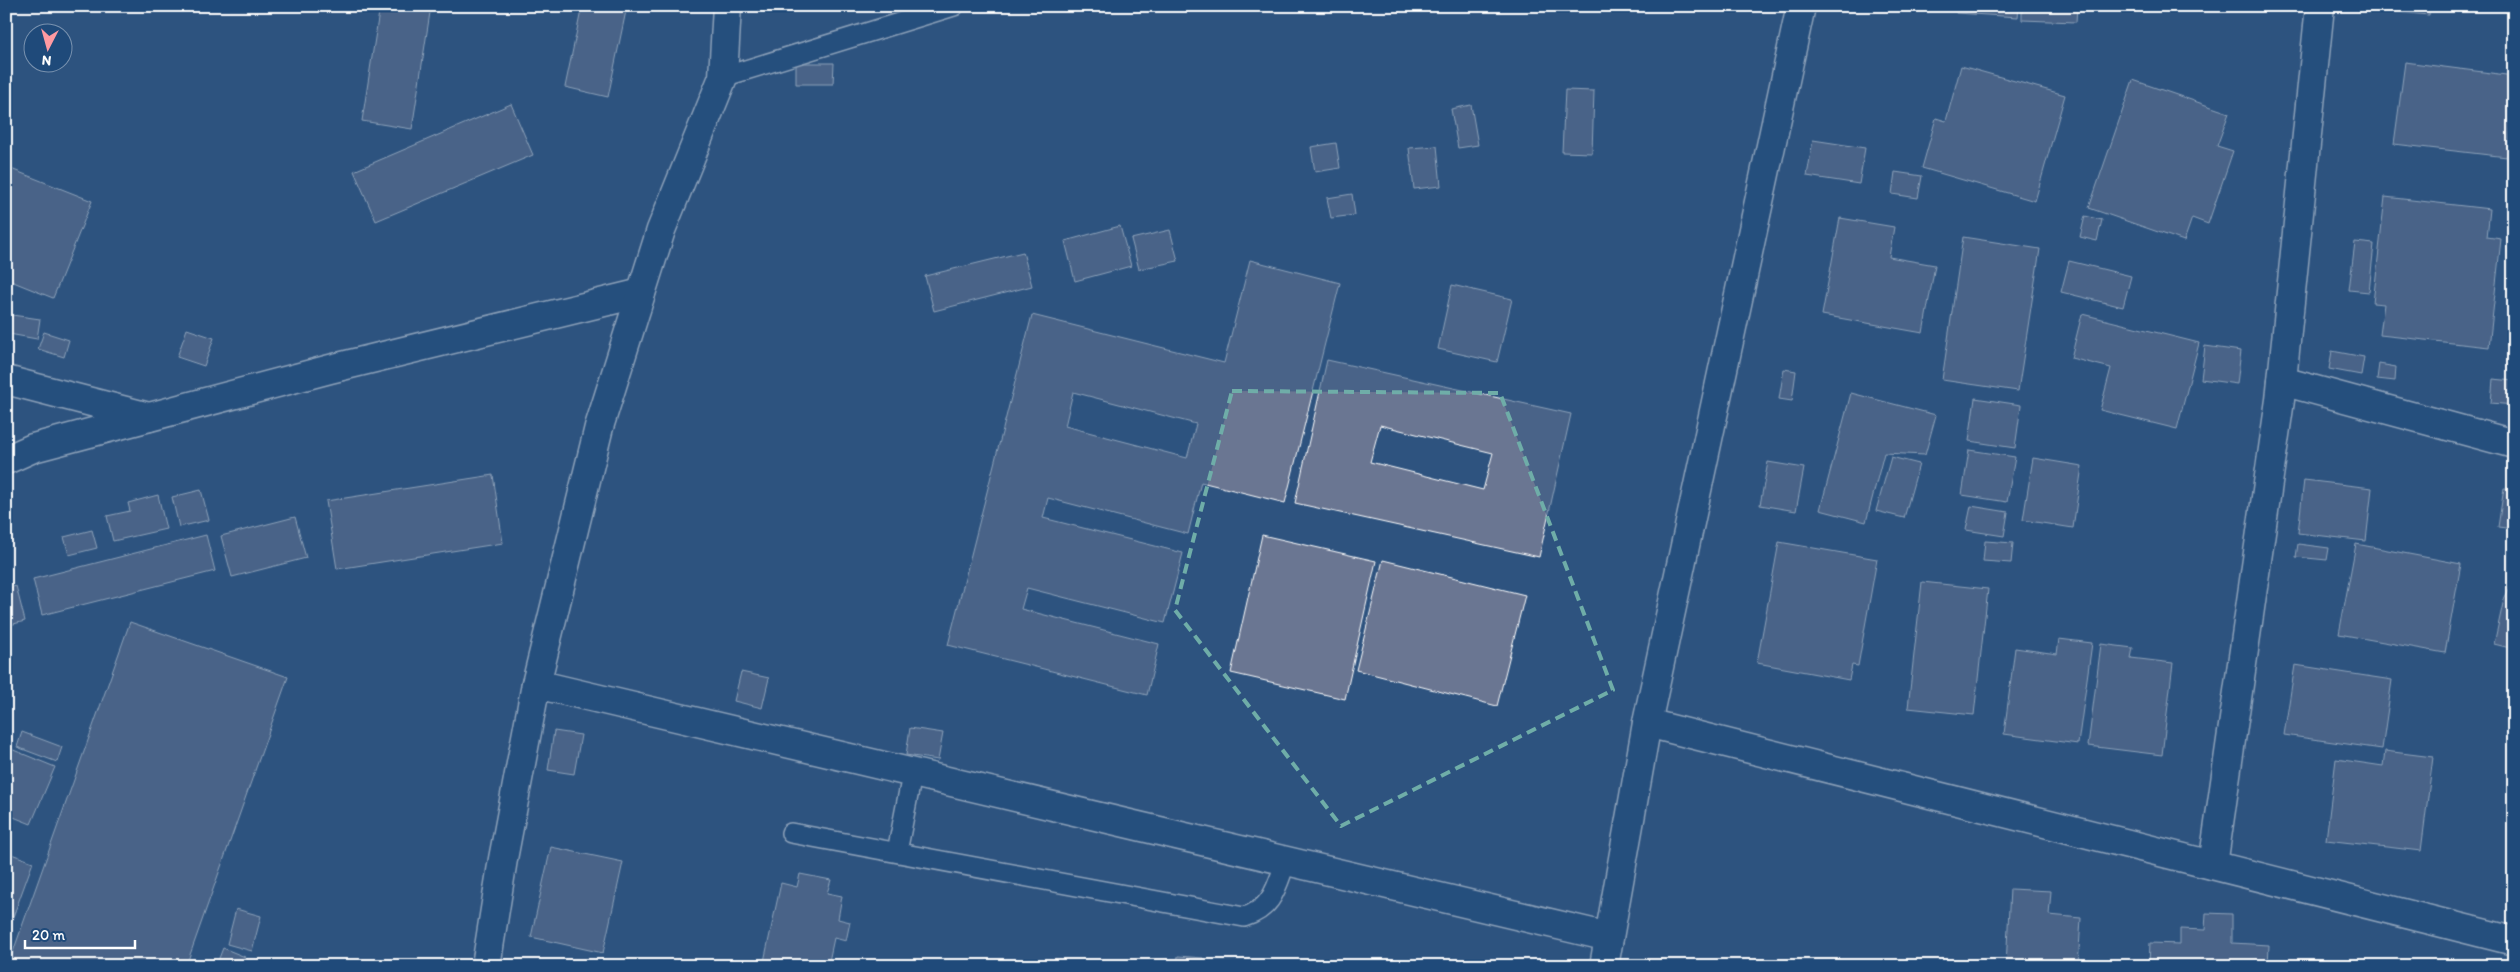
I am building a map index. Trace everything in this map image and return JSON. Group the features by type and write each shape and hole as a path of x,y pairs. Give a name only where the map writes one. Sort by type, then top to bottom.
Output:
{"street":[{"path":"486,966 503,859 536,684 599,427 661,230 723,77 728,6"},
{"path":"1604,966 1647,722 1801,6"},
{"path":"2213,865 2282,381 2320,6"},
{"path":"6,460 33,448 330,369 641,293"},
{"path":"6,380 150,417"},
{"path":"2282,381 2514,444"},
{"path":"536,684 1609,937"},
{"path":"1647,722 2514,941"}],"lane":[{"path":"723,77 954,6"},
{"path":"897,852 912,774"},
{"path":"791,833 1244,917 1256,913 1274,896 1286,861"}],"highlighted area":[{"path":"1232,391 1500,393 1613,690 1341,826 1175,610"}],"building":[{"path":"380,6 431,6 412,129 362,121"},
{"path":"582,6 627,6 608,97 565,87"},
{"path":"1956,6 2019,6 2018,17 1956,13"},
{"path":"2022,6 2077,6 2076,22 2022,20"},
{"path":"2365,6 2430,6 2429,15 2364,9"},
{"path":"2405,62 2514,76 2514,106 2507,157 2394,144"},
{"path":"796,63 834,63 833,84 796,84"},
{"path":"1961,66 2065,95 2035,201 1922,168 1936,118 1946,121"},
{"path":"2133,80 2229,113 2217,146 2233,151 2208,224 2192,218 2184,241 2089,208"},
{"path":"1565,90 1594,91 1592,153 1562,152"},
{"path":"511,104 533,155 376,221 354,171"},
{"path":"1471,105 1478,145 1458,148 1451,109"},
{"path":"1813,140 1865,148 1859,184 1807,176"},
{"path":"1336,143 1340,168 1315,172 1311,147"},
{"path":"1437,146 1441,186 1414,189 1409,148"},
{"path":"6,167 92,201 53,298 6,279"},
{"path":"1895,172 1922,176 1918,198 1892,194"},
{"path":"1352,194 1355,215 1331,218 1327,198"},
{"path":"2385,197 2490,209 2487,237 2501,239 2489,347 2380,335 2384,304 2373,303"},
{"path":"2085,216 2102,220 2097,241 2080,237"},
{"path":"1840,218 1894,227 1889,257 1935,265 1923,333 1822,315"},
{"path":"1120,226 1131,266 1075,281 1065,241"},
{"path":"1170,230 1178,261 1139,269 1131,239"},
{"path":"1963,237 2040,249 2018,391 1942,380"},
{"path":"2355,242 2374,244 2369,292 2349,290"},
{"path":"1023,252 1032,286 934,311 925,276"},
{"path":"1250,260 1340,283 1285,503 1201,482 1188,534 1048,498 1043,518 1183,553 1165,623 1027,588 1021,609 1159,644 1147,695 948,645 1032,315 1224,363","holes":["1073,392 1196,424 1187,458 1065,426"]},
{"path":"2069,261 2131,276 2123,307 2061,292"},
{"path":"1452,285 1512,299 1497,362 1438,349"},
{"path":"2082,314 2199,343 2177,429 2100,410 2111,368 2071,358"},
{"path":"12,315 40,319 37,339 9,334"},
{"path":"187,329 214,338 204,366 177,357"},
{"path":"44,332 69,340 64,357 38,349"},
{"path":"2205,346 2241,351 2237,384 2201,379"},
{"path":"2332,351 2364,357 2361,375 2329,369"},
{"path":"1327,360 1571,414 1539,557 1295,503","holes":["1380,425 1493,453 1483,490 1370,462"]},
{"path":"2379,364 2396,367 2395,381 2377,379"},
{"path":"1784,369 1796,371 1792,401 1779,399"},
{"path":"2493,379 2514,381 2514,405 2491,403"},
{"path":"1851,393 1936,415 1925,455 1884,453 1866,522 1820,510"},
{"path":"1975,398 2021,405 2015,448 1969,441"},
{"path":"1969,450 2015,457 2007,502 1962,495"},
{"path":"1891,457 1919,464 1904,518 1876,511"},
{"path":"2033,458 2082,466 2073,528 2023,520"},
{"path":"1768,462 1804,468 1796,511 1760,505"},
{"path":"493,475 503,543 337,569 326,501"},
{"path":"2304,480 2372,488 2366,541 2298,533"},
{"path":"2504,488 2514,489 2514,529 2498,527"},
{"path":"201,490 209,520 179,527 172,497"},
{"path":"158,495 166,529 113,541 107,516 130,511 128,503"},
{"path":"1971,506 2008,512 2004,536 1966,530"},
{"path":"295,517 306,558 232,577 221,536"},
{"path":"92,530 97,548 69,555 64,537"},
{"path":"206,535 215,571 42,615 33,579"},
{"path":"1262,535 1376,561 1345,699 1231,673"},
{"path":"1985,541 2013,543 2011,563 1983,561"},
{"path":"1779,542 1877,559 1858,666 1852,665 1849,680 1757,663"},
{"path":"2298,544 2329,548 2327,560 2296,557"},
{"path":"2356,544 2461,564 2445,653 2339,634"},
{"path":"1383,560 1525,595 1497,706 1356,670"},
{"path":"2514,580 2514,649 2494,644 2504,599"},
{"path":"1922,582 1988,589 1974,715 1908,708"},
{"path":"16,586 25,621 6,626 6,589"},
{"path":"130,622 288,677 186,966 8,966"},
{"path":"2059,639 2092,643 2078,744 2004,734 2015,648 2057,654"},
{"path":"2101,644 2133,648 2131,658 2173,663 2162,755 2088,746"},
{"path":"2295,665 2392,680 2382,749 2284,735"},
{"path":"741,672 769,678 762,708 734,701"},
{"path":"910,728 943,733 938,760 906,755"},
{"path":"554,731 581,735 574,774 548,770"},
{"path":"22,732 62,747 57,762 17,747"},
{"path":"6,747 55,767 31,824 6,814"},
{"path":"2385,751 2433,757 2421,851 2326,840 2336,759 2383,766"},
{"path":"551,847 623,862 603,953 531,937"},
{"path":"6,852 33,862 6,936"},
{"path":"800,874 831,880 827,893 842,896 838,919 850,922 846,941 834,938 828,966 763,966 781,883 797,887"},
{"path":"2010,889 2051,891 2049,915 2081,918 2078,966 2006,966"},
{"path":"236,909 261,916 252,951 227,944"},
{"path":"2206,913 2232,914 2232,943 2269,945 2268,966 2149,966 2150,943 2180,944 2180,929 2205,930"},
{"path":"223,948 245,957 242,966 216,966"},
{"path":"1178,956 1203,958 1203,966 1177,966"}]}
